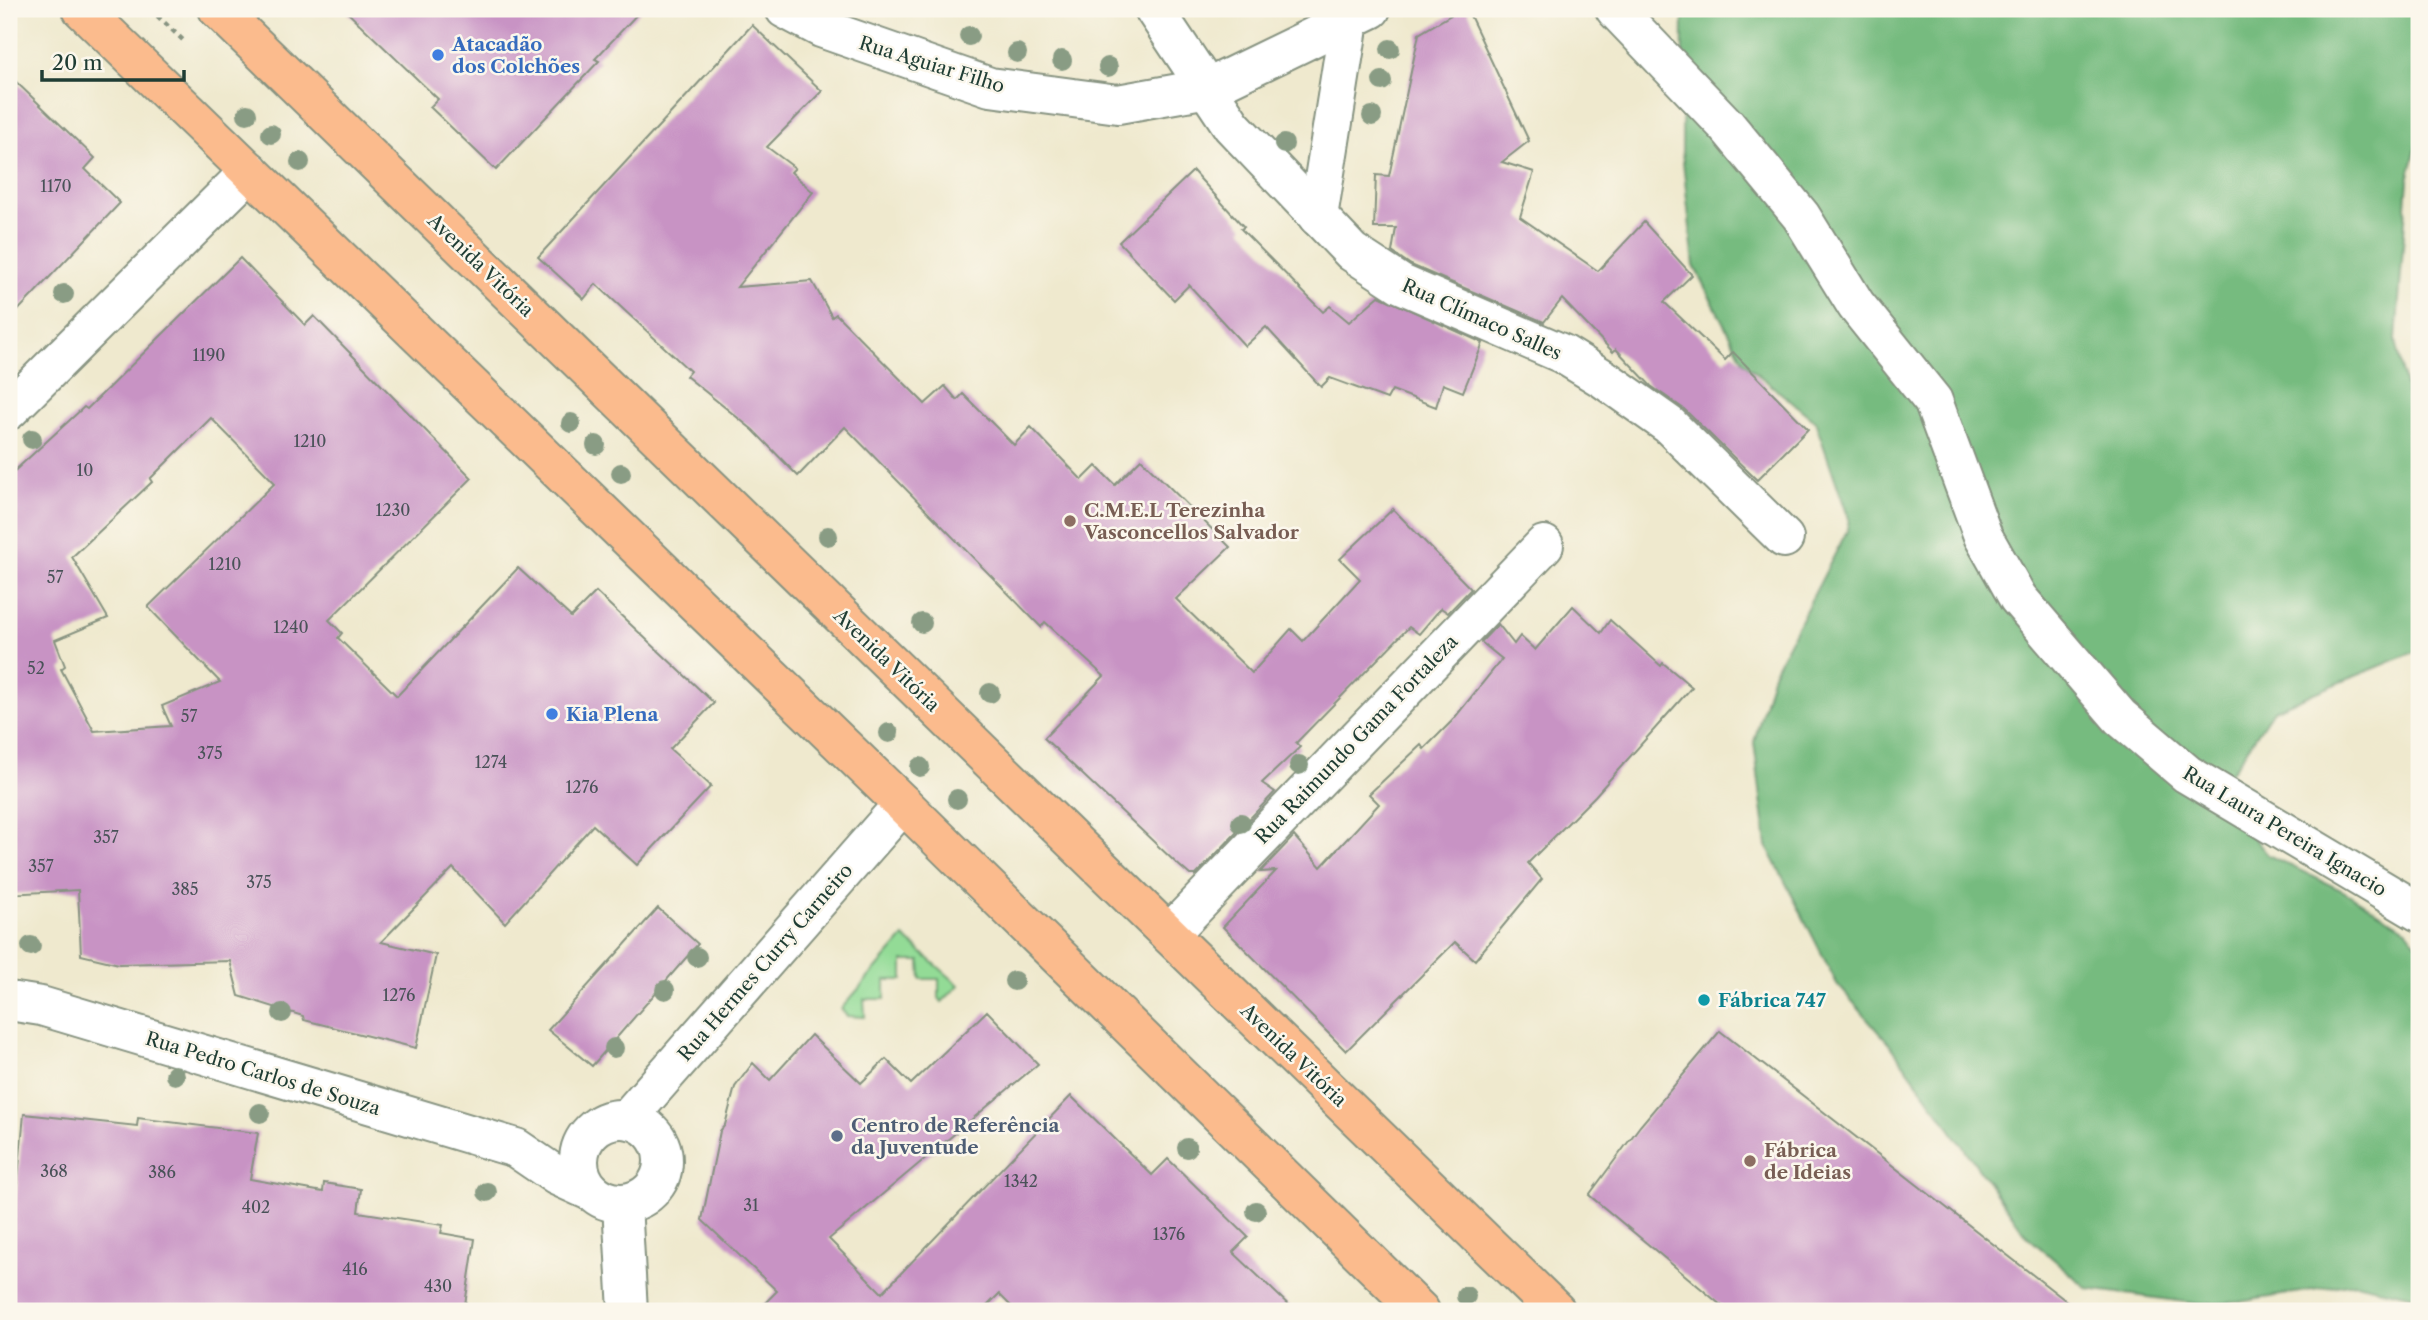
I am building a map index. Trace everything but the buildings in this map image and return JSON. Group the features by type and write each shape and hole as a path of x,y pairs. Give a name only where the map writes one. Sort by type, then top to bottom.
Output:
{"main road":[{"path":"82,9 903,804 1420,1311"},
{"name":"Avenida Vitória","path":"218,9 1556,1311"}],"street":[{"name":"Rua Aguiar Filho","path":"786,9 821,28 990,86 1118,104 1208,88 1360,15"},
{"name":"Rua Clímaco Salles","path":"1154,9 1231,126 1352,252 1401,285 1563,354 1604,379 1669,425 1784,538"},
{"name":"Rua Laura Pereira Ignacio","path":"1615,9 1727,126 1801,216 1856,305 1933,401 1983,536 2018,598 2120,717 2187,774 2419,912"},
{"path":"1318,218 1360,15"},
{"path":"9,410 250,171"},
{"name":"Rua Raimundo Gama Fortaleza","path":"1168,934 1544,544"},
{"name":"Rua Hermes Curry Carneiro","path":"627,1119 903,804"},
{"name":"Rua Pedro Carlos de Souza","path":"9,1001 41,1006 516,1148 557,1176 606,1197"},
{"path":"627,1119 644,1125 657,1138 663,1154 662,1172 653,1188 640,1199 606,1197 581,1177 578,1159 583,1142 590,1132 610,1120 627,1119"},
{"name":"Rua Pedro Carlos de Souza","path":"516,1148 590,1132"},
{"path":"606,1197 628,1311"}],"green space":[{"path":"1683,9 2419,9 2419,137 2408,180 2396,340 2419,457 2419,650 2273,710 2222,786 2220,797 2268,855 2343,891 2406,929 2419,946 2419,1297 2355,1283 2239,1302 2201,1304 2088,1289 2027,1236 1889,1043 1837,984 1767,846 1754,742 1773,673 1847,531 1849,519 1815,421 1744,363 1694,266 1682,152"},
{"path":"904,937 959,985 942,1002 939,998 939,979 921,979 920,961 903,961 903,980 885,980 885,999 864,999 865,1017 847,1016 841,1009"}],"place":[{"name":"Atacadão dos Colchões","path":"438,55"},
{"name":"C.M.E.L Terezinha Vasconcellos Salvador","path":"1070,521"},
{"name":"Kia Plena","path":"552,714"},
{"name":"Fábrica 747","path":"1704,1000"},
{"name":"Centro de Referência da Juventude","path":"837,1136"},
{"name":"Fábrica de Ideias","path":"1750,1161"}]}
